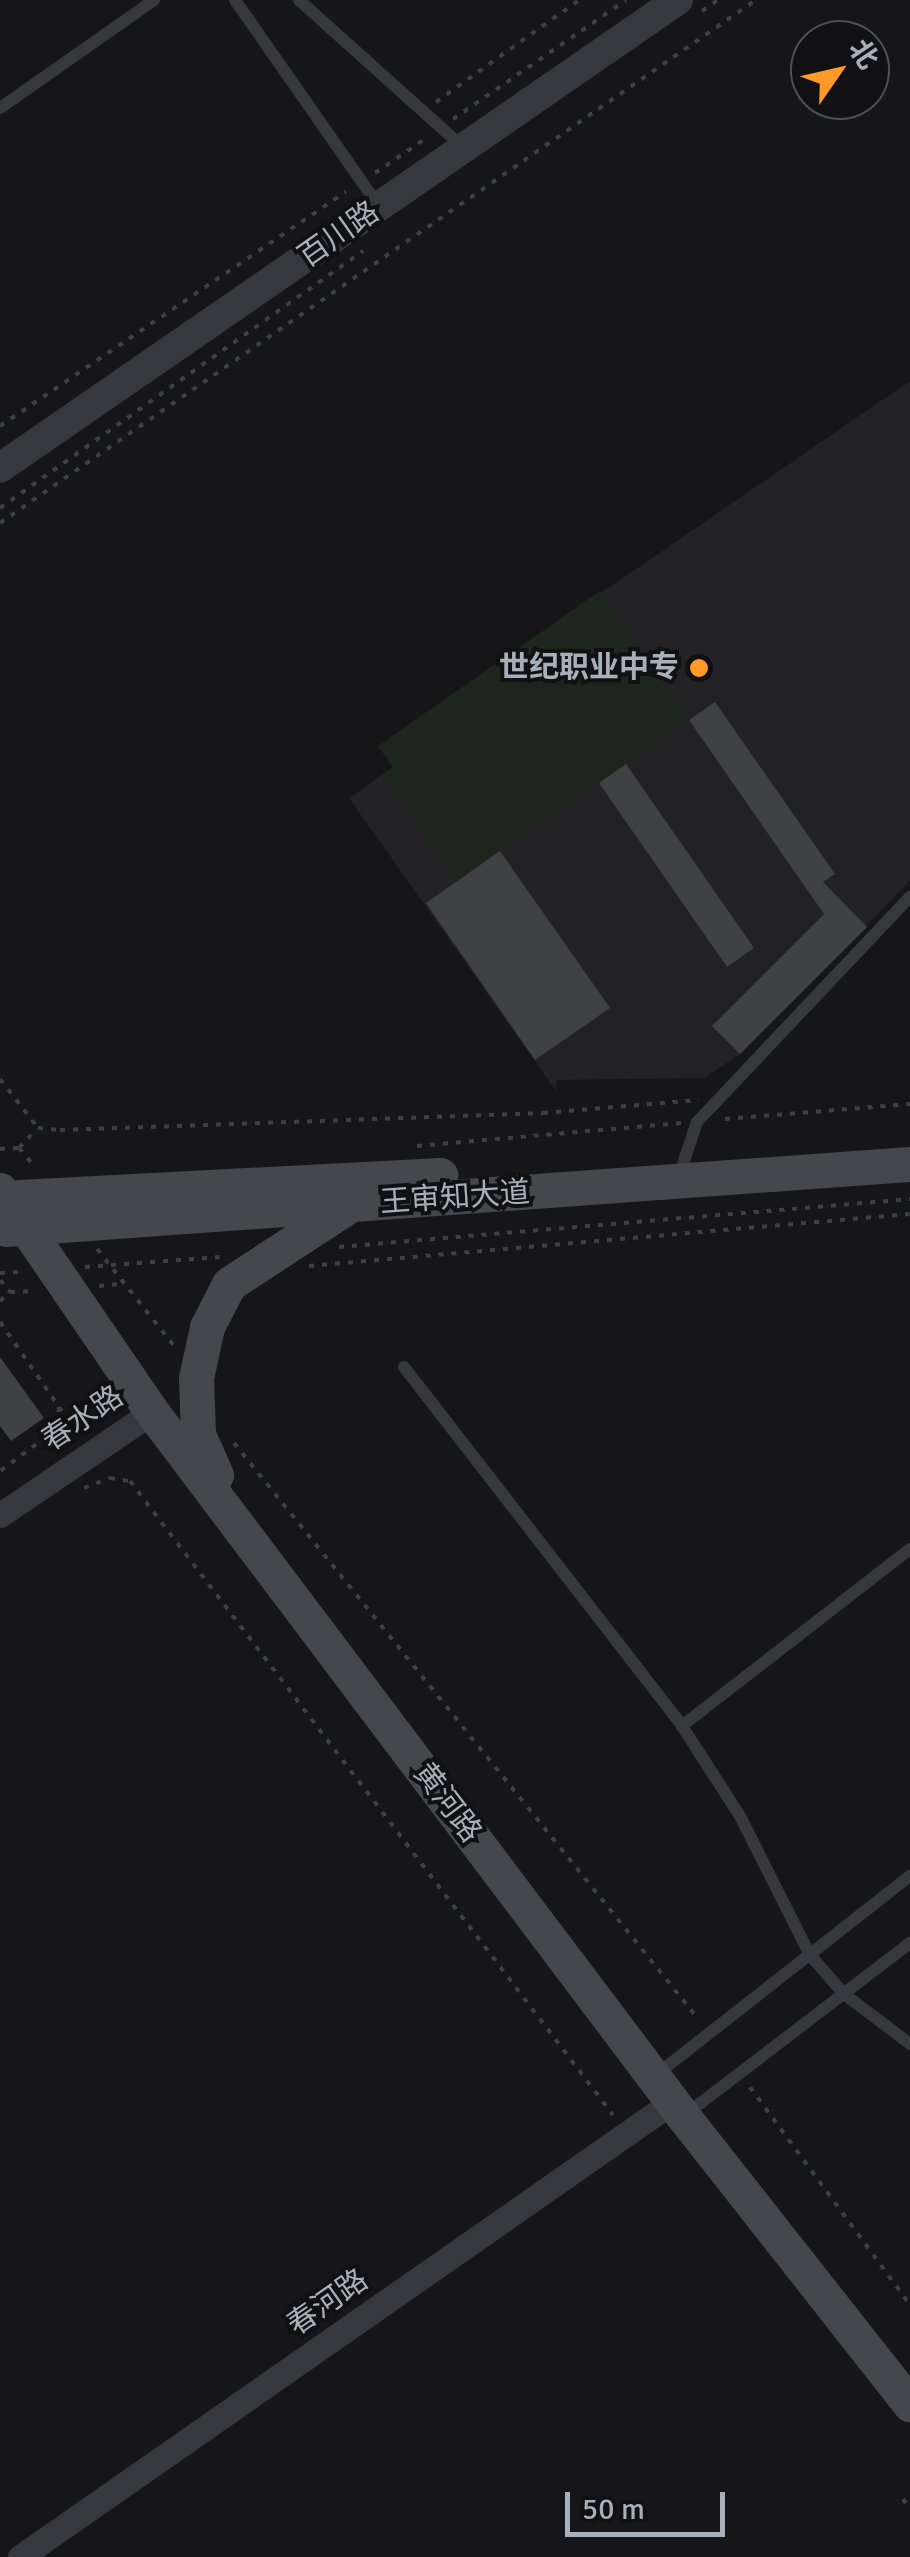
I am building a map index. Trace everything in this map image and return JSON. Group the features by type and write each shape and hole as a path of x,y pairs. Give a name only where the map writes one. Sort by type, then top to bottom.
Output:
{"main road":[{"path":"67,1210 681,1171 910,1144"},
{"name":"王审知大道","path":"6,1209 350,1205 681,1171 910,1164"},
{"path":"238,1526 198,1434 202,1352 230,1284 350,1205"},
{"name":"黄河路","path":"6,1209 152,1412 670,2099 910,2404"}],"street":[{"name":"百川路","path":"0,468 465,149 690,6"},
{"name":"春水路","path":"0,1515 152,1412"},
{"name":"春河路","path":"20,2557 626,2134 670,2099"}],"lane":[{"path":"0,108 154,0"},
{"path":"234,0 380,207"},
{"path":"299,0 465,149"},
{"path":"681,1171 697,1122 910,897"},
{"path":"404,1367 682,1726 740,1816 810,1955 844,1994 910,2044"},
{"path":"682,1726 910,1548"},
{"path":"670,2099 709,2034 910,1876"},
{"path":"670,2099 740,2073 910,1943"}],"path":[{"path":"423,111 579,0"},
{"path":"0,426 626,0"},
{"path":"690,6 718,0"},
{"path":"0,523 756,0"},
{"path":"0,508 375,242"},
{"path":"0,1078 38,1128"},
{"path":"0,1149 20,1148 38,1128 543,1112 693,1097 711,1107"},
{"path":"397,1148 910,1104"},
{"path":"20,1148 179,1352 202,1352"},
{"path":"334,1248 910,1200"},
{"path":"300,1268 910,1214"},
{"path":"0,1273 222,1256"},
{"path":"0,1302 10,1292"},
{"path":"0,1322 58,1407 57,1429 0,1471"},
{"path":"234,1442 709,2034"},
{"path":"77,1492 110,1478 130,1481 626,2134"},
{"path":"740,2073 910,2305"},
{"path":"903,2499 910,2509"}],"shaded area":[{"name":"世纪职业中专","path":"910,381 910,881 740,1054 704,1078 557,1080 556,1091 349,798 393,767 378,746"},
{"path":"600,591 689,720 457,881 383,775 393,767 378,746"}],"building":[{"path":"715,702 835,874 823,882 867,927 740,1054 712,1026 824,914 689,720"},
{"path":"626,764 754,948 727,967 599,783"},
{"path":"500,851 610,1008 535,1060 426,903"},
{"path":"0,1357 44,1418 11,1441 0,1426"}],"place":[{"name":"世纪职业中专","path":"699,668"}]}
